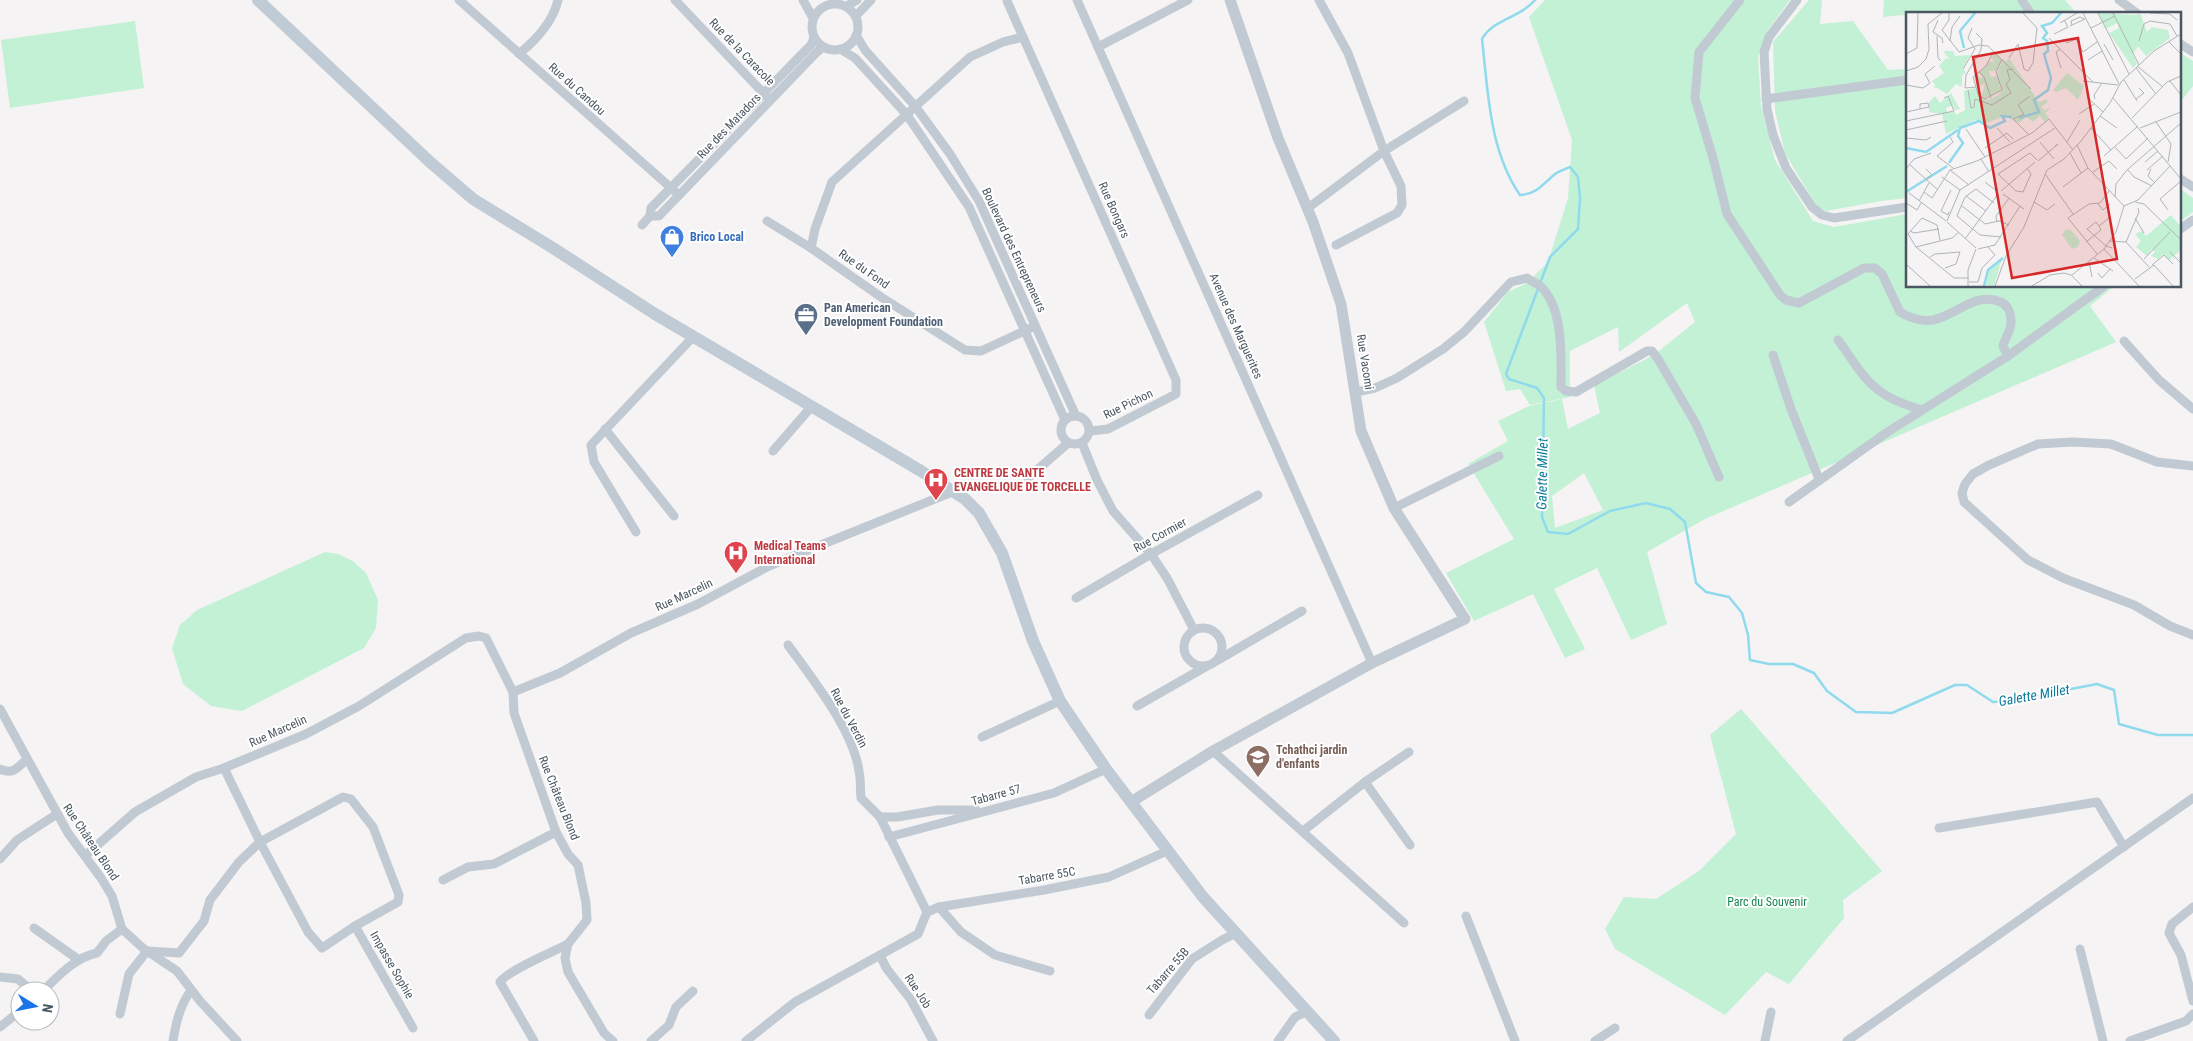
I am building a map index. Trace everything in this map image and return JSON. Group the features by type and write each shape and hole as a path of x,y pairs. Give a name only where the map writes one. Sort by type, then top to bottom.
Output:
{"main road":[{"path":"258,0 430,162 473,199 693,337 812,406 965,499 979,513 1002,553 1034,641 1060,701 1106,768 1203,897 1334,1041"}],"street":[{"name":"Rue du Candou","path":"459,0 680,195"},
{"path":"519,54 533,42 555,12 558,0"},
{"name":"Rue de la Caracole","path":"675,0 767,97"},
{"path":"803,0 813,18"},
{"path":"847,6 857,0"},
{"path":"856,16 871,0"},
{"name":"Avenue des Marguerites","path":"1077,0 1372,663"},
{"path":"1098,47 1188,0"},
{"name":"Rue Vacomi","path":"1230,0 1278,138 1308,208 1341,304 1361,431 1394,508 1465,619 1372,663"},
{"path":"1319,0 1348,53 1384,151 1400,186 1402,205 1397,213 1336,245"},
{"path":"1740,0 1699,52 1695,98 1727,214 1780,295 1786,300 1799,303 1864,268 1875,268 1882,274 1900,312 1906,316 1923,320 1934,320 1984,298 2004,303 2010,312 2012,323 2004,346 2008,356"},
{"path":"1797,0 1769,37 1764,52 1766,99 1779,154 1812,208 1822,215 1834,218 1906,207"},
{"path":"2022,0 2030,12"},
{"path":"2119,0 2135,12"},
{"name":"Rue Bongars","path":"1007,1 1176,380 1176,394"},
{"path":"828,2 847,6 856,16 858,25 856,35 850,44 840,49 834,50 823,47 814,38 811,26 813,18 820,8 828,2"},
{"name":"Boulevard des Entrepreneurs","path":"856,35 865,50 915,106 950,154 980,201 1076,416"},
{"path":"811,248 815,229 832,182 970,57 1003,42 1023,37"},
{"name":"Rue des Matadors","path":"650,216 659,216 680,195 767,97 814,38"},
{"path":"2180,44 2193,52"},
{"name":"Rue des Matadors","path":"642,225 650,216 651,208 671,187 823,47"},
{"name":"Boulevard des Entrepreneurs","path":"840,49 855,58 907,115 969,207 1065,420"},
{"path":"1766,99 1906,80"},
{"path":"1308,208 1384,151 1464,101"},
{"path":"2180,179 2193,187"},
{"path":"2180,229 2193,220"},
{"name":"Rue du Fond","path":"767,221 965,350 981,351 1035,326"},
{"path":"1356,392 1375,388 1397,378 1443,349 1464,332 1511,282 1527,278 1540,286 1551,301 1558,322 1561,386 1566,391 1576,392 1648,350 1652,351 1696,424 1719,477"},
{"path":"1789,502 1819,479 1921,410 2008,356 2101,288"},
{"path":"636,532 594,462 590,449 591,445 693,337"},
{"path":"1838,340 1868,381 1880,392 1921,410"},
{"path":"2124,341 2159,380 2193,408"},
{"path":"1773,355 1791,409 1819,479"},
{"name":"Rue Pichon","path":"1090,431 1108,429 1176,394"},
{"path":"773,451 812,406"},
{"path":"1076,416 1087,421 1090,431 1087,439 1077,445 1068,443 1061,433 1065,420 1076,416"},
{"path":"605,429 674,516"},
{"path":"2193,466 2157,462 2111,444 2073,442 2038,444 1973,474 1965,484 1962,493 1964,502 2028,560 2063,578 2134,605 2170,626 2193,635"},
{"path":"1028,478 1068,443"},
{"path":"1082,443 1097,480 1113,511 1151,554 1182,603 1194,630"},
{"path":"1394,508 1499,456"},
{"name":"Rue Marcelin","path":"513,692 560,673 631,633 698,604 769,566 952,492"},
{"name":"Rue Cormier","path":"1076,598 1258,495"},
{"path":"1136,706 1302,611"},
{"path":"1187,677 1187,658 1184,642 1194,630 1210,629 1220,640 1236,649"},
{"name":"Rue Marcelin","path":"85,856 135,812 196,777 224,768 306,734 359,706 466,638 479,636 486,638"},
{"name":"Rue Château Blond","path":"486,638 513,692 514,713 556,832 568,854 578,865 586,903 587,920 568,944"},
{"path":"1218,660 1221,648 1220,640"},
{"name":"Rue du Verdin","path":"788,645 837,718 850,743 859,769 861,798 880,817 928,912"},
{"path":"1187,658 1196,664 1207,666"},
{"path":"1131,802 1213,751 1372,663"},
{"path":"982,737 1060,701"},
{"name":"Rue Château Blond","path":"0,709 26,760 68,833 112,896 122,929"},
{"path":"1213,751 1404,923"},
{"path":"1303,831 1365,782 1410,752"},
{"path":"0,769 8,773 14,771 26,760"},
{"name":"Impasse Sophie","path":"224,768 260,842 308,932 322,948 355,926 413,1028"},
{"name":"Tabarre 57","path":"889,837 1054,793 1106,768"},
{"path":"1365,782 1410,845"},
{"path":"147,951 179,952 204,922 207,907 216,892 239,862 260,842 342,797 351,799 373,827 400,895 398,902 355,926"},
{"path":"1846,1041 2193,798"},
{"path":"1939,828 2097,802 2124,847"},
{"path":"880,817 896,817 938,810 986,810"},
{"path":"0,859 17,840 57,814"},
{"path":"443,880 468,867 494,864 556,832"},
{"name":"Tabarre 55C","path":"928,912 939,908 1109,877 1167,851"},
{"path":"2193,907 2172,924 2169,933 2181,955 2193,1001"},
{"path":"939,908 961,932 995,955 1050,972"},
{"path":"746,1041 795,1002 918,934 928,912"},
{"path":"1466,916 1515,1041"},
{"path":"34,928 79,960"},
{"path":"52,981 79,960 87,955 97,953 106,942 122,929 147,951 177,971 191,990 237,1041"},
{"name":"Tabarre 55B","path":"1149,1015 1192,959 1236,933"},
{"path":"534,1041 500,982 502,978 568,944"},
{"path":"568,944 565,958 568,972 604,1033 613,1041"},
{"path":"2080,949 2103,1041"},
{"path":"120,1014 129,974 147,951"},
{"name":"Rue Job","path":"880,956 887,969 911,1000 933,1041"},
{"path":"0,977 18,979 20,981"},
{"path":"173,1041 176,1021 183,1002 191,990"},
{"path":"651,1041 669,1025 676,1007 693,991"},
{"path":"1278,1041 1295,1017 1306,1012"},
{"path":"1765,1041 1771,1012"},
{"path":"2130,1041 2186,1021 2193,1014"},
{"path":"0,1027 10,1019"},
{"path":"1595,1041 1615,1028"}],"green space":[{"path":"1545,0 1790,0 1768,30 1758,56 1761,106 1775,160 1813,221 1834,227 1906,214 1906,288 2112,288 2090,306 2116,342 1705,519 1647,552 1667,624 1631,640 1597,568 1554,589 1585,649 1565,658 1533,594 1474,621 1446,573 1514,539 1468,464 1508,441 1498,421 1529,406 1562,399 1568,429 1600,413 1594,385 1654,355 1695,322 1687,303 1619,352 1618,327 1570,351 1570,397 1530,405 1520,389 1506,391 1484,322 1508,292 1527,283 1548,262 1568,198 1572,140 1529,17","holes":["1584,473 1603,510 1555,528 1552,496"]},
{"path":"1809,0 1822,0 1820,24 1853,21 1888,70 1906,69 1906,198 1826,211 1817,207 1785,153 1775,111 1773,42"},
{"path":"1884,0 2018,0 2026,11 1906,12 1906,15 1883,17"},
{"path":"2028,0 2065,0 2075,12 2035,12"},
{"path":"135,21 144,88 10,108 1,40"},
{"path":"2180,53 2193,61 2193,86 2180,103"},
{"path":"2180,189 2193,198 2193,212 2180,221"},
{"path":"325,552 338,554 353,561 366,573 378,600 376,628 364,648 242,711 211,706 183,684 172,648 180,625 197,610"},
{"name":"Parc du Souvenir","path":"1741,709 1882,871 1843,900 1844,918 1789,984 1766,972 1725,1015 1615,949 1605,929 1624,897 1656,899 1699,871 1736,834 1710,735"}],"waterway":[{"name":"Galette Millet","path":"1535,0 1522,11 1493,27 1482,39 1488,99 1496,140 1510,178 1520,195 1535,191 1555,174 1570,167 1578,177 1580,198 1578,229 1550,257 1506,374 1509,379 1537,388 1544,398 1542,517 1548,532 1568,534 1610,511 1646,503 1670,509 1685,522 1696,583 1706,592 1729,597 1742,613 1748,635 1750,660 1769,664 1793,664 1814,673 1827,691 1856,712 1892,713 1955,685 1967,685 1993,702 2014,700 2097,684 2114,690 2119,724 2158,735 2193,735"}],"place":[{"name":"Brico Local","path":"672,258"},
{"name":"Pan American Development Foundation","path":"806,336"},
{"name":"CENTRE DE SANTE EVANGELIQUE DE TORCELLE","path":"936,501"},
{"name":"Medical Teams International","path":"736,574"},
{"name":"Tchathci jardin d'enfants","path":"1258,778"}]}
